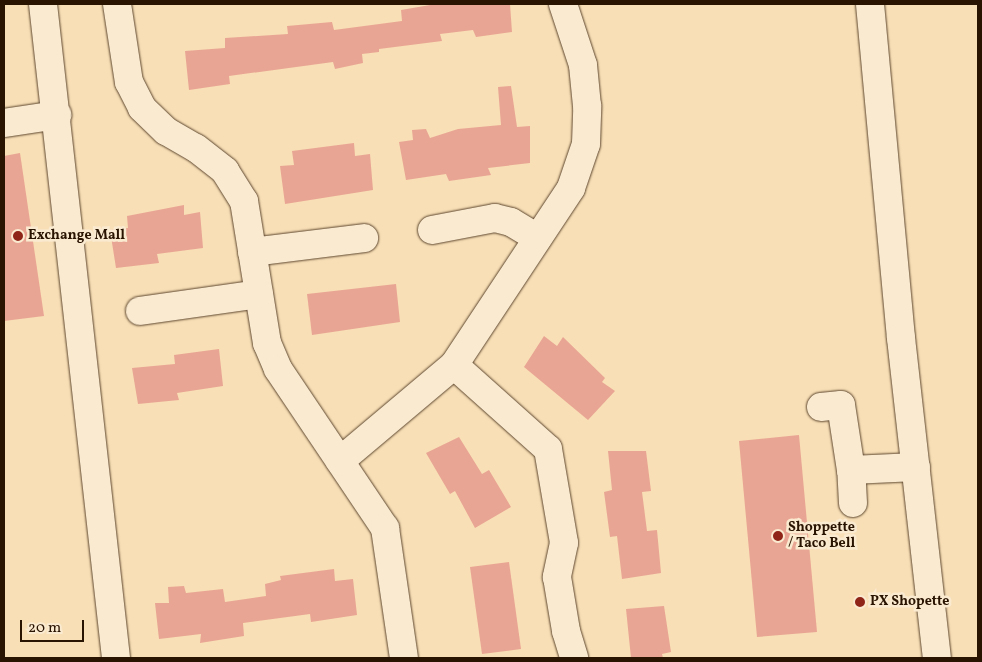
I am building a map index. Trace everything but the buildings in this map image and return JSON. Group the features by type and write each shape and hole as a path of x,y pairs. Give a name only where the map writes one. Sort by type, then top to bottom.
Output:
{"lane":[{"path":"29,4 45,43"},
{"path":"43,4 45,43 57,115 94,478 116,658"},
{"path":"117,4 129,82 142,108 166,131 196,148 225,171 244,201 267,343 278,369 385,528 404,658"},
{"path":"340,461 454,365 571,188 586,144 587,106 583,64 563,4"},
{"path":"870,4 937,658"},
{"path":"4,123 57,115"},
{"path":"432,230 495,218 511,222 538,238"},
{"path":"252,252 364,238"},
{"path":"140,312 259,294"},
{"path":"454,365 548,449 564,543 557,577 566,631 574,658"},
{"path":"821,407 841,405 853,503"},
{"path":"850,470 916,467"}],"place":[{"name":"Exchange Mall","path":"18,236"},
{"name":"Shoppette / Taco Bell","path":"778,536"},
{"name":"PX Shopette","path":"860,602"}]}
